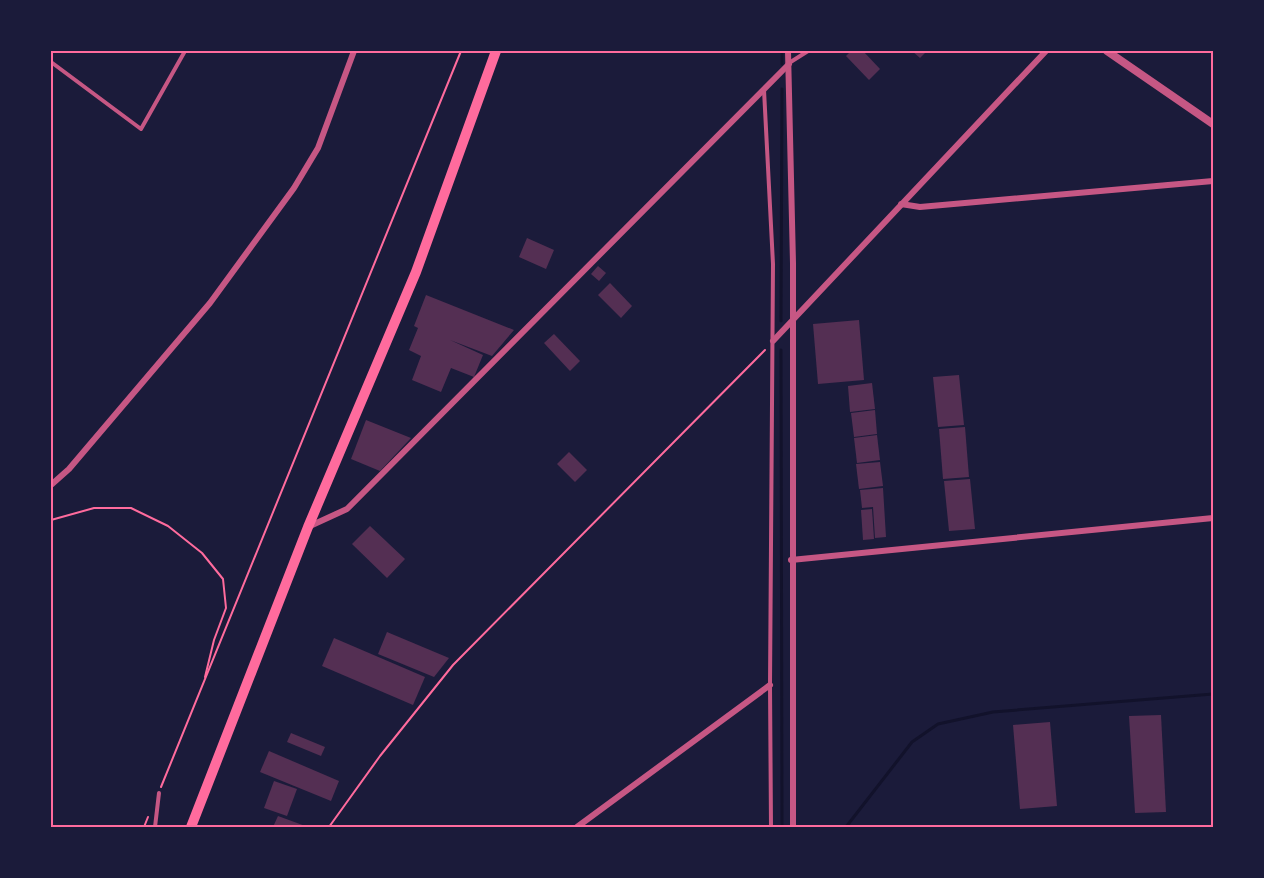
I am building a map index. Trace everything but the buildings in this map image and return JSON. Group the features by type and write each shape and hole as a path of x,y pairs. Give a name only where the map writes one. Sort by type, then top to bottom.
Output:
{"main road":[{"path":"191,827 308,527 416,272 496,51"}],"street":[{"path":"51,485 69,469 210,303 294,188 318,148 354,51"},
{"path":"788,51 792,322 793,827"},
{"path":"773,341 1046,51"},
{"path":"1107,51 1213,124"},
{"path":"308,527 347,509 764,86 789,64"},
{"path":"901,204 920,207 1213,180"},
{"path":"791,560 1213,518"},
{"path":"577,827 770,684"}],"lane":[{"path":"51,62 141,129 185,51"},
{"path":"789,64 808,51"},
{"path":"764,86 773,264 771,827"},
{"path":"155,827 159,793"}],"path":[{"path":"159,793 461,51"},
{"path":"329,827 380,756 453,665 773,341"},
{"path":"51,520 94,508 131,508 168,526 202,553 223,579 226,608 214,640 203,686"},
{"path":"144,827 151,810"}],"waterway":[{"path":"782,51 782,64"},
{"path":"781,321 782,89"},
{"path":"781,350 782,827"},
{"path":"846,827 912,742 938,724 993,712 1213,694"}]}
